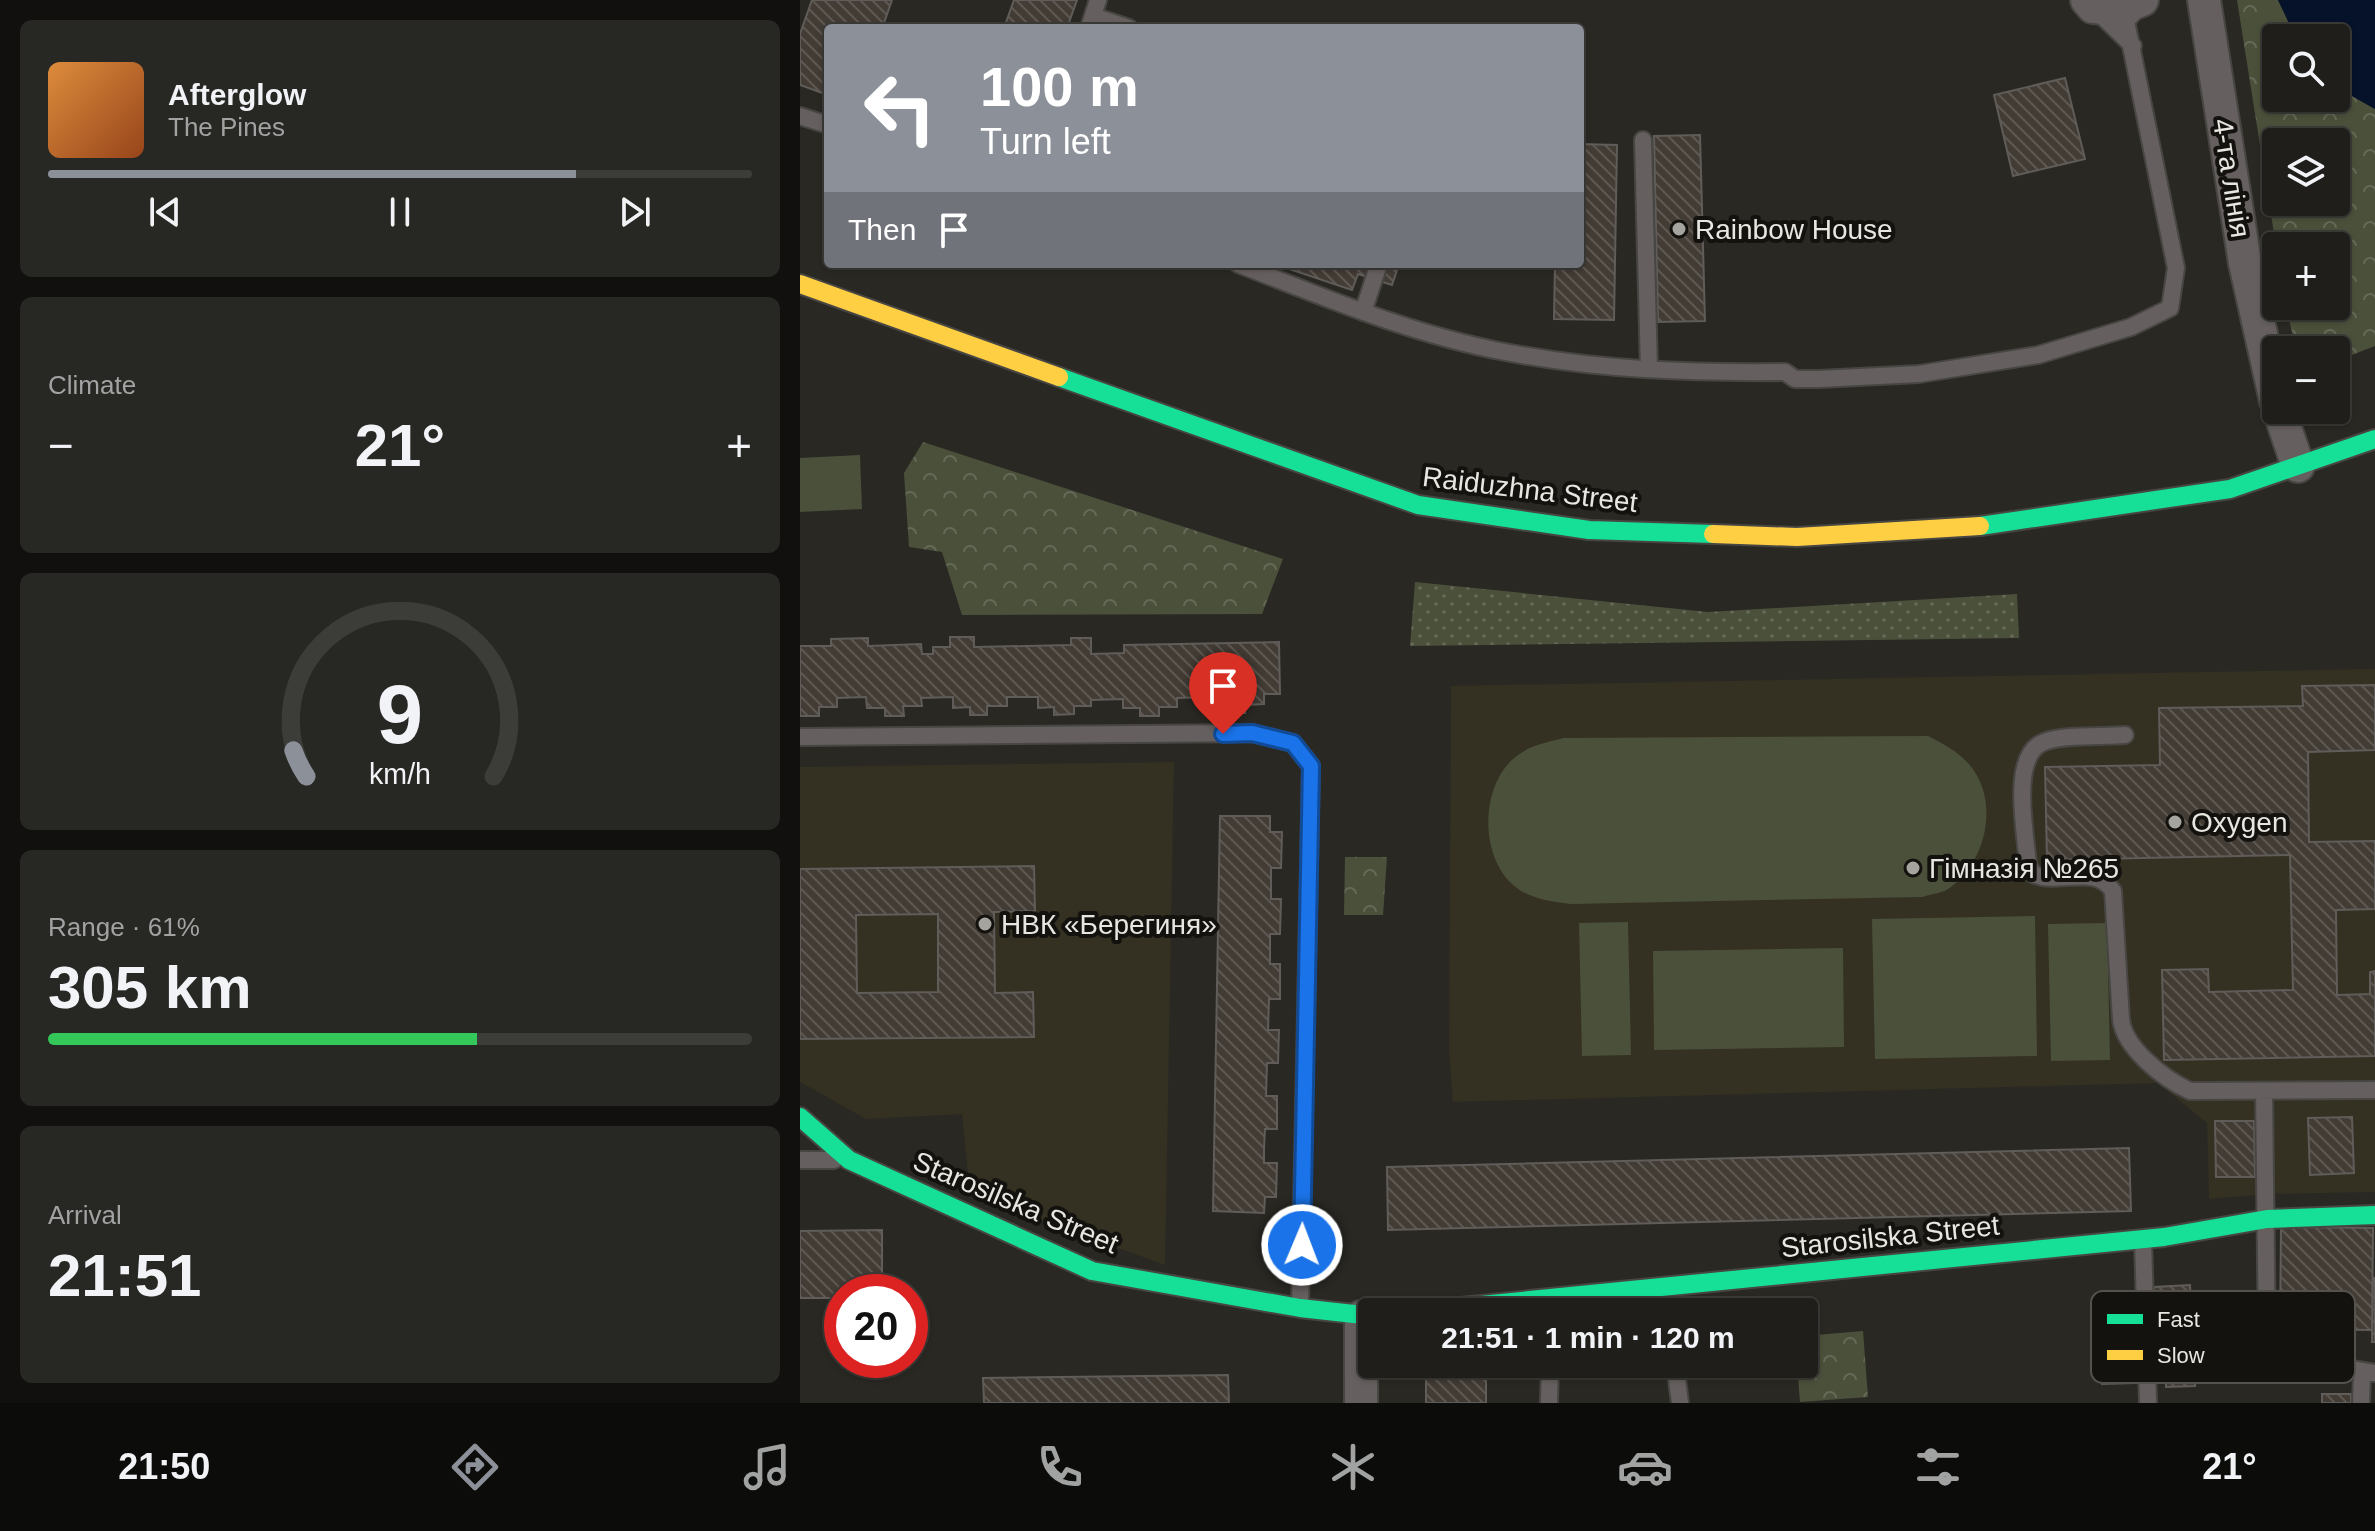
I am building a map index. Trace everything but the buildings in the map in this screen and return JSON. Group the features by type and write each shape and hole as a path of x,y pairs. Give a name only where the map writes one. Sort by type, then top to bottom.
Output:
{"street":[{"path":"2090,3 2118,9 2143,0"},
{"name":"4-та лінія","path":"2204,0 2245,263 2262,339"},
{"name":"Raiduzhna Street","path":"800,284 1418,505 1589,530 1797,537 1989,525 2230,489 2375,439"},
{"path":"2284,424 2298,466"},
{"name":"Starosilska Street","path":"800,1117 849,1160 1092,1271 1300,1308 1358,1315"},
{"name":"Starosilska Street","path":"1620,1298 2143,1239 2267,1219 2375,1215"},
{"path":"1361,1403 1362,1378"}],"lane":[{"path":"1248,268 1363,312 1502,351 1591,365 1785,372 1795,379 1919,374 2038,355 2131,327 2170,308 2176,268 2134,47 2126,21 2143,0"},
{"path":"2090,3 2134,47"},
{"path":"1093,15 1118,24"},
{"path":"800,116 824,124"},
{"path":"1643,140 1649,369"},
{"path":"1363,312 1378,268"},
{"path":"800,737 1252,733 1293,743 1311,766 1300,1308"},
{"path":"2125,735 2046,741 2029,755 2022,776 2028,865 2036,877 2093,877 2108,884 2113,891 2122,1031 2133,1046 2171,1081 2190,1091 2375,1090"},
{"path":"2264,1091 2267,1291"},
{"path":"800,1160 849,1160"},
{"path":"2143,1239 2145,1291"},
{"path":"2361,1403 2369,1373"},
{"path":"1549,1403 1550,1378"},
{"path":"1677,1378 1680,1403"},
{"path":"2147,1383 2148,1403"}],"shaded area":[{"name":"Гімназія №265","path":"2375,669 2375,1192 2266,1194 2209,1199 2207,1123 2158,1083 1453,1102 1449,1051 1451,686"},
{"name":"НВК «Берегиня»","path":"1174,762 1165,1265 970,1194 962,1114 866,1119 800,1082 800,767"}],"green space":[{"path":"2237,0 2278,0 2289,24 2262,24 2262,112 2350,112 2350,95 2375,109 2375,346 2350,356 2350,336 2293,336 2289,320 2350,320 2350,232 2274,232 2271,216 2350,216 2350,128 2262,128 2262,158"},
{"path":"923,442 1283,559 1262,614 962,615 942,552 909,547 904,473"},
{"path":"860,455 862,509 800,512 800,458"},
{"path":"1415,582 1708,612 2017,594 2019,638 1410,646"},
{"path":"1928,736 1950,748 1969,764 1979,779 1986,812 1981,846 1963,875 1945,891 1922,897 1570,904 1539,898 1518,889 1501,871 1489,837 1491,800 1496,782 1505,767 1518,755 1546,742 1564,738"},
{"path":"1345,857 1387,857 1383,915 1344,915"},
{"path":"2035,916 2037,1056 1875,1059 1872,919"},
{"path":"1628,922 1631,1055 1582,1056 1579,923"},
{"path":"2107,923 2110,1060 2051,1061 2048,924"},
{"path":"1843,948 1844,1047 1654,1050 1653,951"},
{"path":"1863,1331 1868,1397 1800,1402 1798,1378 1818,1378 1818,1335"}],"water":[{"path":"2278,0 2375,0 2375,109 2350,95 2350,24 2289,24"}],"traffic: fast":[{"path":"1059,377 1418,505 1589,530 1713,534"},
{"path":"1980,526 2230,489 2375,439"},
{"path":"800,1117 849,1160 1092,1271 1300,1308 1358,1314"},
{"path":"1551,1298 2164,1237 2267,1219 2375,1215"}],"traffic: slow":[{"path":"800,284 1059,377"},
{"path":"1713,534 1797,537 1980,526"}],"place":[{"name":"Rainbow House","path":"1679,229"},
{"name":"Oxygen","path":"2175,822"},
{"name":"Гімназія №265","path":"1913,868"},
{"name":"НВК «Берегиня»","path":"985,924"}],"route":[{"path":"1223,734 1252,733 1293,743 1311,766 1302,1245"}]}
